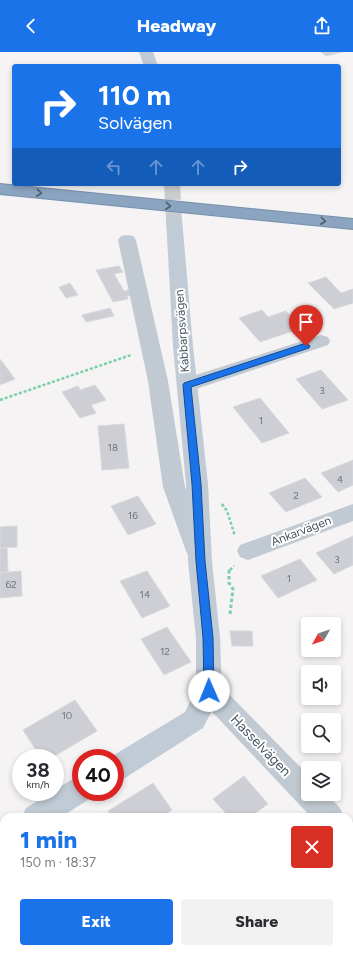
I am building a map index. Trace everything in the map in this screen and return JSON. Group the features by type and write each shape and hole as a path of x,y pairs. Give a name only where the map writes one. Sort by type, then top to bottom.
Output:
{"highway":[{"path":"0,175 12,177"},
{"path":"110,186 353,210"},
{"path":"0,189 353,224"}],"street":[{"path":"146,52 150,64"},
{"name":"Kabbarpsvägen","path":"124,763 194,720 209,691 208,638 200,561 196,484 174,219"},
{"name":"Kabbarpsvägen","path":"127,240 158,381 174,487 200,561"},
{"path":"187,385 322,341"},
{"name":"Ankarvägen","path":"248,551 353,512"},
{"name":"Hasselvägen","path":"209,691 326,813"},
{"path":"42,813 72,795"}],"path":[{"path":"0,400 129,356 152,353"},
{"path":"196,484 217,497 227,511 234,534 248,551 230,571 229,583 233,589 232,608 228,624 208,638"}],"building":[{"path":"321,52 342,52 326,56"},
{"path":"119,266 123,272 114,274 124,291 132,289 135,295 127,296 128,299 113,302 96,270"},
{"path":"326,277 341,293 353,289 353,303 334,309 308,283"},
{"path":"70,283 78,295 66,298 59,287"},
{"path":"110,308 114,316 86,322 82,315"},
{"path":"262,310 268,317 286,311 302,328 260,342 239,318"},
{"path":"0,359 15,379 0,385"},
{"path":"321,370 348,400 322,409 296,379"},
{"path":"95,385 106,400 91,405 96,413 80,418 62,392 78,386 80,390"},
{"path":"260,398 289,433 262,443 233,407"},
{"path":"124,424 129,468 102,470 98,426"},
{"path":"353,460 353,485 338,492 321,473"},
{"path":"305,478 322,497 286,512 269,493"},
{"path":"138,496 156,524 128,535 111,506"},
{"path":"17,526 17,547 0,548 0,527"},
{"path":"353,536 353,565 334,574 316,553"},
{"path":"0,548 7,548 8,572 0,573"},
{"path":"300,559 317,580 278,598 261,576"},
{"path":"21,571 22,596 0,598 0,573"},
{"path":"147,571 170,606 142,618 120,581"},
{"path":"167,627 191,662 164,675 141,639"},
{"path":"230,631 252,631 253,646 232,646"},
{"path":"75,700 97,731 64,750 64,749 35,749 23,730"},
{"path":"244,776 268,804 256,813 225,813 213,799"},
{"path":"153,783 172,810 167,813 109,813 108,811"}],"tunnel":[{"path":"172,186 174,219"}],"route":[{"path":"209,691 208,638 200,561 196,484 187,385 306,346"}]}
